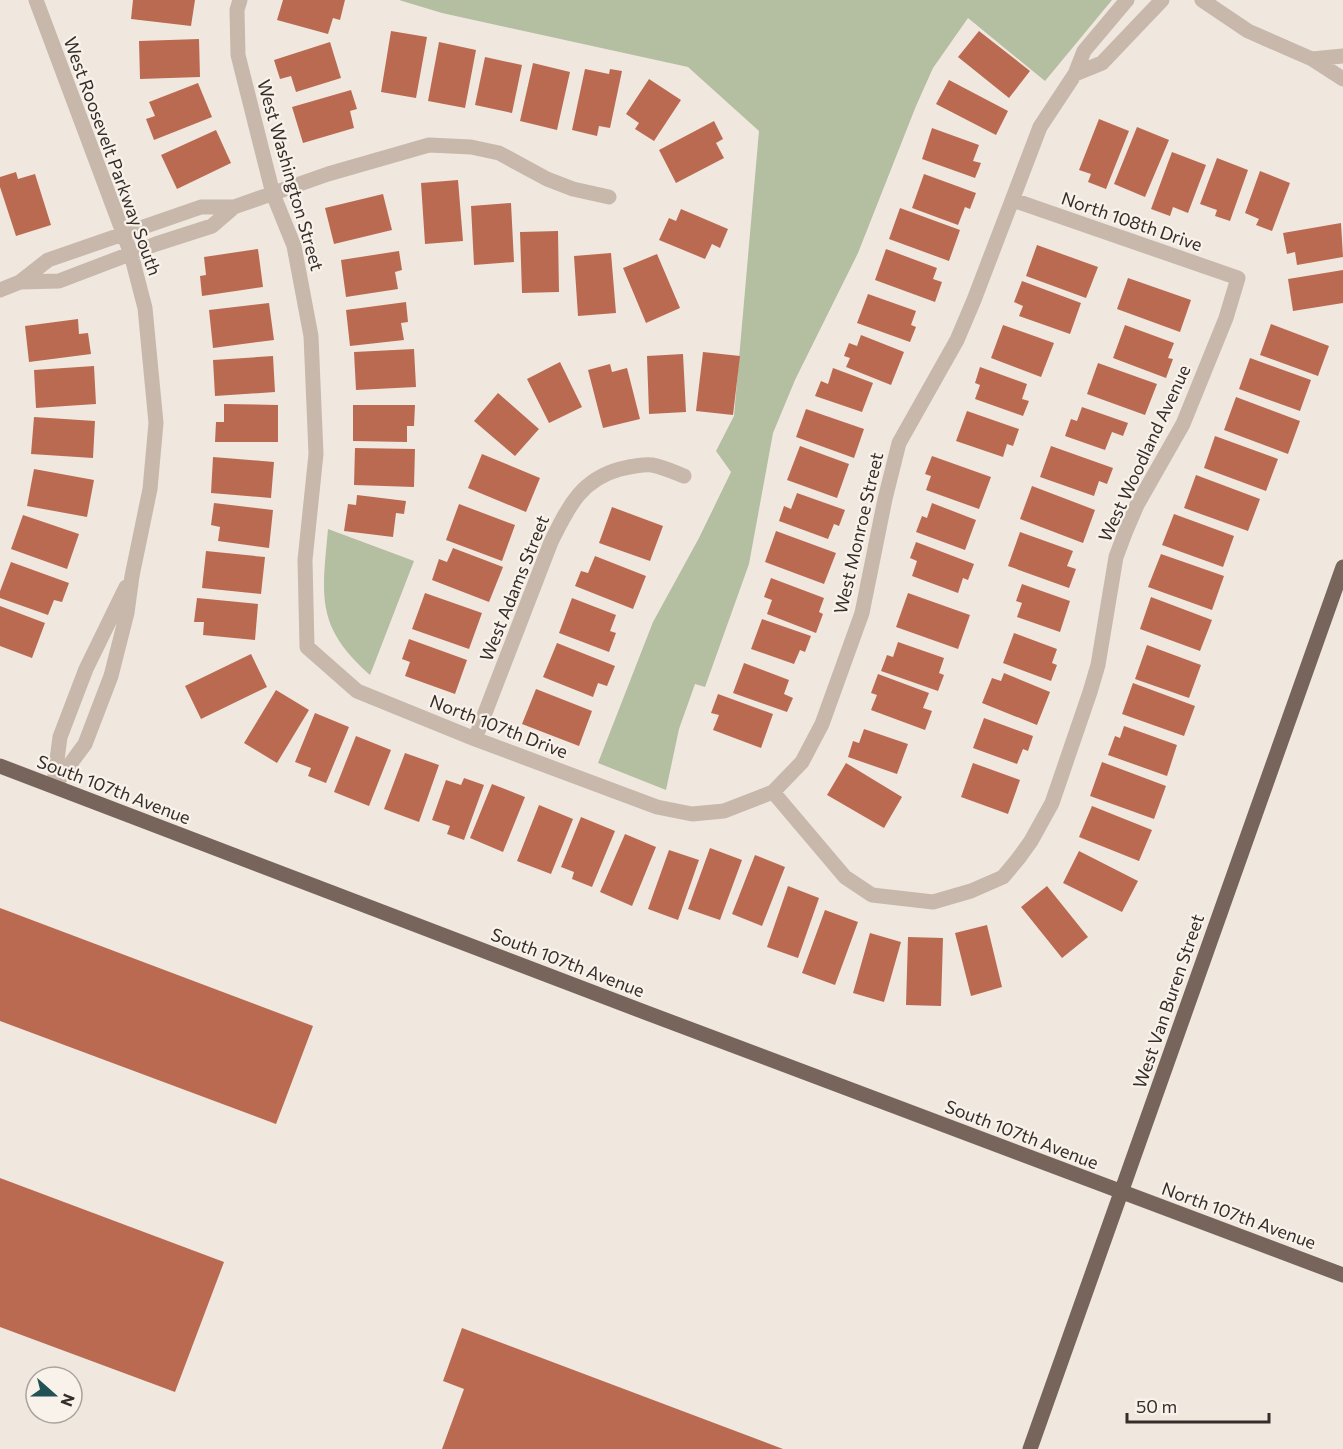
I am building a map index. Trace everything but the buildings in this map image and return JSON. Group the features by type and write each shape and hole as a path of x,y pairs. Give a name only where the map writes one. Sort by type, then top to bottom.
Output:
{"main road":[{"name":"West Van Buren Street","path":"1030,1449 1343,567"},
{"name":"South 107th Avenue","path":"0,766 1122,1192"},
{"name":"North 107th Avenue","path":"1122,1192 1343,1275"}],"street":[{"name":"West Roosevelt Parkway South","path":"36,0 131,254 145,308 156,423 150,489 132,576 127,613 111,676 85,744 54,786"},
{"name":"West Washington Street","path":"240,0 237,10 238,55 273,194 294,246 311,336 315,454 305,560 307,647"},
{"name":"West Monroe Street","path":"692,814 724,811 773,792 802,762 822,724 862,613 899,443 957,340 1040,127 1075,74 1084,51 1127,0"},
{"path":"1075,74 1102,63 1161,0"},
{"path":"1202,0 1248,31 1312,59 1343,79"},
{"path":"1312,59 1343,56"},
{"path":"0,290 20,282 48,260 201,207 234,207 328,174 429,145 471,147 499,153 547,179 573,189 609,197"},
{"name":"North 108th Drive","path":"1013,200 1238,278"},
{"path":"20,282 58,281 212,226 234,207"},
{"name":"West Woodland Avenue","path":"773,792 845,878 872,895 933,902 971,891 1003,877 1031,841 1052,803 1098,665 1116,556 1137,506 1183,424 1226,318 1238,278"},
{"name":"West Adams Street","path":"475,739 551,542 567,511 585,486 607,473 629,467 652,465 684,476"},
{"name":"West Roosevelt Parkway South","path":"54,786 60,737 86,669 132,576"},
{"name":"North 107th Drive","path":"307,647 357,691 475,739 657,807 692,814"}],"green space":[{"path":"399,0 1112,0 1045,81 968,18 933,68 858,253 795,380 773,433 749,564 705,687 695,684 679,729 666,790 598,763 653,622 699,538 731,472 716,451 734,416 759,131 688,67 442,13"},
{"path":"328,529 414,561 370,675 339,641 326,609 324,574"}]}
